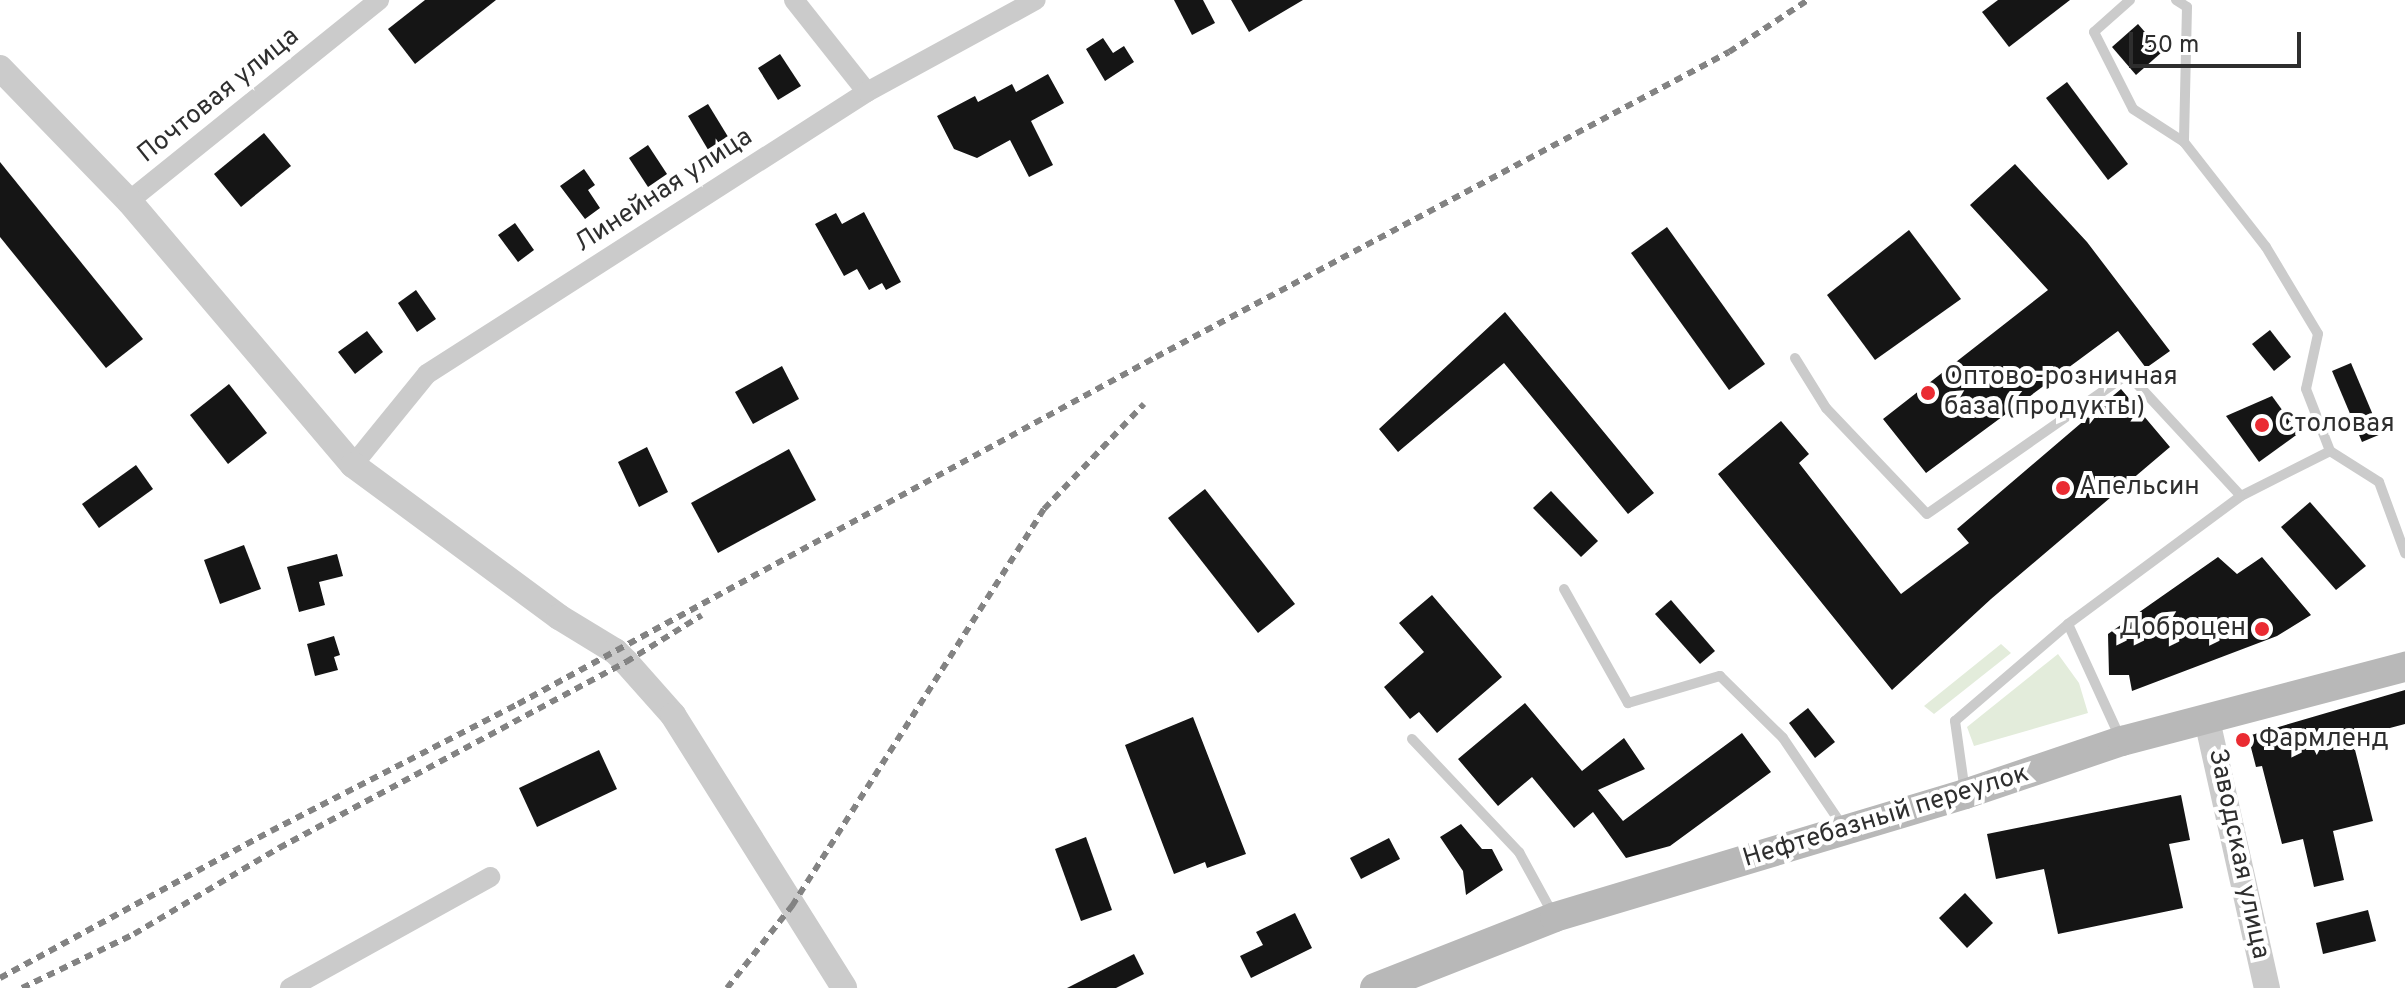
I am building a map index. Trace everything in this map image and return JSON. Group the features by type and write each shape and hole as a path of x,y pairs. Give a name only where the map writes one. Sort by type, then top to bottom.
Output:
{"main road":[{"name":"Нефтебазный переулок","path":"1375,988 1555,917 1965,794 2122,741 2405,667"}],"street":[{"name":"Почтовая улица","path":"129,201 379,0"},
{"path":"794,0 867,92"},
{"name":"Линейная улица","path":"353,465 427,374 867,92 1036,0"},
{"path":"0,68 129,201 353,465 559,617 615,651 673,715 844,988"},
{"name":"Заводская улица","path":"2207,720 2267,988"},
{"path":"290,988 490,877"}],"lane":[{"path":"2130,0 2094,32 2133,109 2184,142 2266,247 2318,334 2306,389 2330,451 2379,482 2405,553"},
{"path":"2176,0 2187,7 2184,142"},
{"path":"1795,358 1826,408 1927,514 2128,374 2241,496"},
{"path":"1965,794 1955,721 2068,624 2241,496 2330,451"},
{"path":"1564,589 1628,703 1720,676 1783,738 1846,830"},
{"path":"2068,624 2122,741"},
{"path":"1412,739 1519,852 1555,917"}],"green space":[{"path":"2001,644 2011,653 1934,714 1924,706"},
{"path":"2058,654 2079,683 2088,713 1974,746 1967,727"}],"building":[{"path":"425,0 496,0 415,64 388,29"},
{"path":"1174,0 1203,0 1215,23 1192,35"},
{"path":"1231,0 1303,0 1249,32"},
{"path":"1998,0 2070,0 2009,47 1982,12"},
{"path":"2138,24 2162,52 2136,75 2112,47"},
{"path":"1103,38 1113,53 1124,46 1134,62 1105,81 1086,49"},
{"path":"780,54 801,86 778,100 758,68"},
{"path":"1048,74 1064,103 1031,121 1053,165 1029,177 1010,140 977,158 954,149 937,116 975,96 978,102 1012,84 1016,92"},
{"path":"2067,82 2128,164 2108,180 2046,98"},
{"path":"708,104 730,140 710,153 688,116"},
{"path":"264,133 291,166 241,207 214,174"},
{"path":"648,145 667,174 648,187 629,158"},
{"path":"0,162 143,339 106,368 0,237"},
{"path":"2015,164 2087,242 2170,351 2146,368 2118,331 1926,473 1883,419 2048,290 1970,205"},
{"path":"584,169 595,185 588,190 600,208 585,219 560,186"},
{"path":"864,212 901,282 886,290 882,283 869,290 857,269 844,276 815,224 836,213 842,224"},
{"path":"515,223 534,250 518,262 498,235"},
{"path":"1667,227 1765,364 1729,390 1631,253"},
{"path":"1909,230 1961,299 1875,360 1827,295"},
{"path":"416,290 436,319 417,332 398,303"},
{"path":"1505,312 1654,493 1628,514 1504,363 1398,452 1379,429"},
{"path":"2270,330 2291,357 2274,371 2252,344"},
{"path":"367,331 383,352 355,374 338,352"},
{"path":"2351,363 2381,434 2362,442 2332,371"},
{"path":"782,366 799,399 753,424 735,392"},
{"path":"229,384 267,433 228,464 190,415"},
{"path":"2121,389 2170,447 1991,599 1892,690 1718,474 1781,421 1809,454 1799,463 1901,594 1969,543 1957,529"},
{"name":"Столовая","path":"2272,396 2299,433 2259,462 2226,416"},
{"path":"647,447 668,492 639,507 618,462"},
{"path":"789,449 816,500 718,553 691,503"},
{"path":"136,465 153,489 99,528 82,504"},
{"path":"1205,489 1295,604 1258,633 1168,518"},
{"path":"1551,491 1598,541 1581,557 1533,508"},
{"path":"2310,502 2366,566 2336,590 2281,527"},
{"path":"244,545 261,589 220,604 204,560"},
{"path":"337,554 343,576 319,582 325,605 299,612 287,567"},
{"path":"2218,557 2237,574 2262,557 2311,615 2277,636 2132,691 2129,675 2109,675 2108,634"},
{"path":"1432,595 1502,677 1437,733 1419,712 1410,719 1384,687 1424,652 1399,623"},
{"path":"1671,600 1715,651 1700,664 1655,614"},
{"path":"334,636 340,655 334,657 338,670 315,676 307,644"},
{"path":"2405,690 2405,724 2352,738 2373,821 2333,831 2344,880 2314,887 2303,839 2282,844 2262,766 2256,767 2248,736"},
{"path":"1525,703 1582,771 1624,738 1645,769 1598,790 1623,821 1742,733 1771,772 1670,846 1626,858 1593,812 1574,828 1532,777 1498,806 1458,759"},
{"path":"1808,708 1835,742 1815,758 1789,723"},
{"path":"1193,717 1246,854 1207,868 1205,862 1174,874 1125,745"},
{"path":"599,750 617,789 537,827 519,788"},
{"path":"2181,795 2190,840 2169,844 2183,908 2058,934 2044,869 1996,879 1987,834"},
{"path":"1461,824 1482,849 1492,849 1503,870 1466,895 1463,871 1440,837"},
{"path":"1086,837 1112,910 1081,921 1055,849"},
{"path":"1389,838 1400,859 1361,879 1350,858"},
{"path":"1965,893 1993,923 1967,948 1939,918"},
{"path":"2368,910 2376,941 2323,954 2316,923"},
{"path":"1295,913 1312,948 1251,978 1240,956 1263,945 1256,932"},
{"path":"1134,954 1144,974 1116,988 1067,988"}],"railway":[{"path":"0,978 271,831 518,704 1156,357 1729,52 1808,0"},
{"path":"727,988 792,906 1044,509 1144,404"},
{"path":"22,988 134,934 279,848 626,662 702,615"}],"place":[{"name":"Оптово-розничная база (продукты)","path":"1928,393"},
{"name":"Столовая","path":"2262,425"},
{"name":"Апельсин","path":"2063,488"},
{"name":"Доброцен","path":"2262,629"},
{"name":"Фармленд","path":"2243,740"}]}
